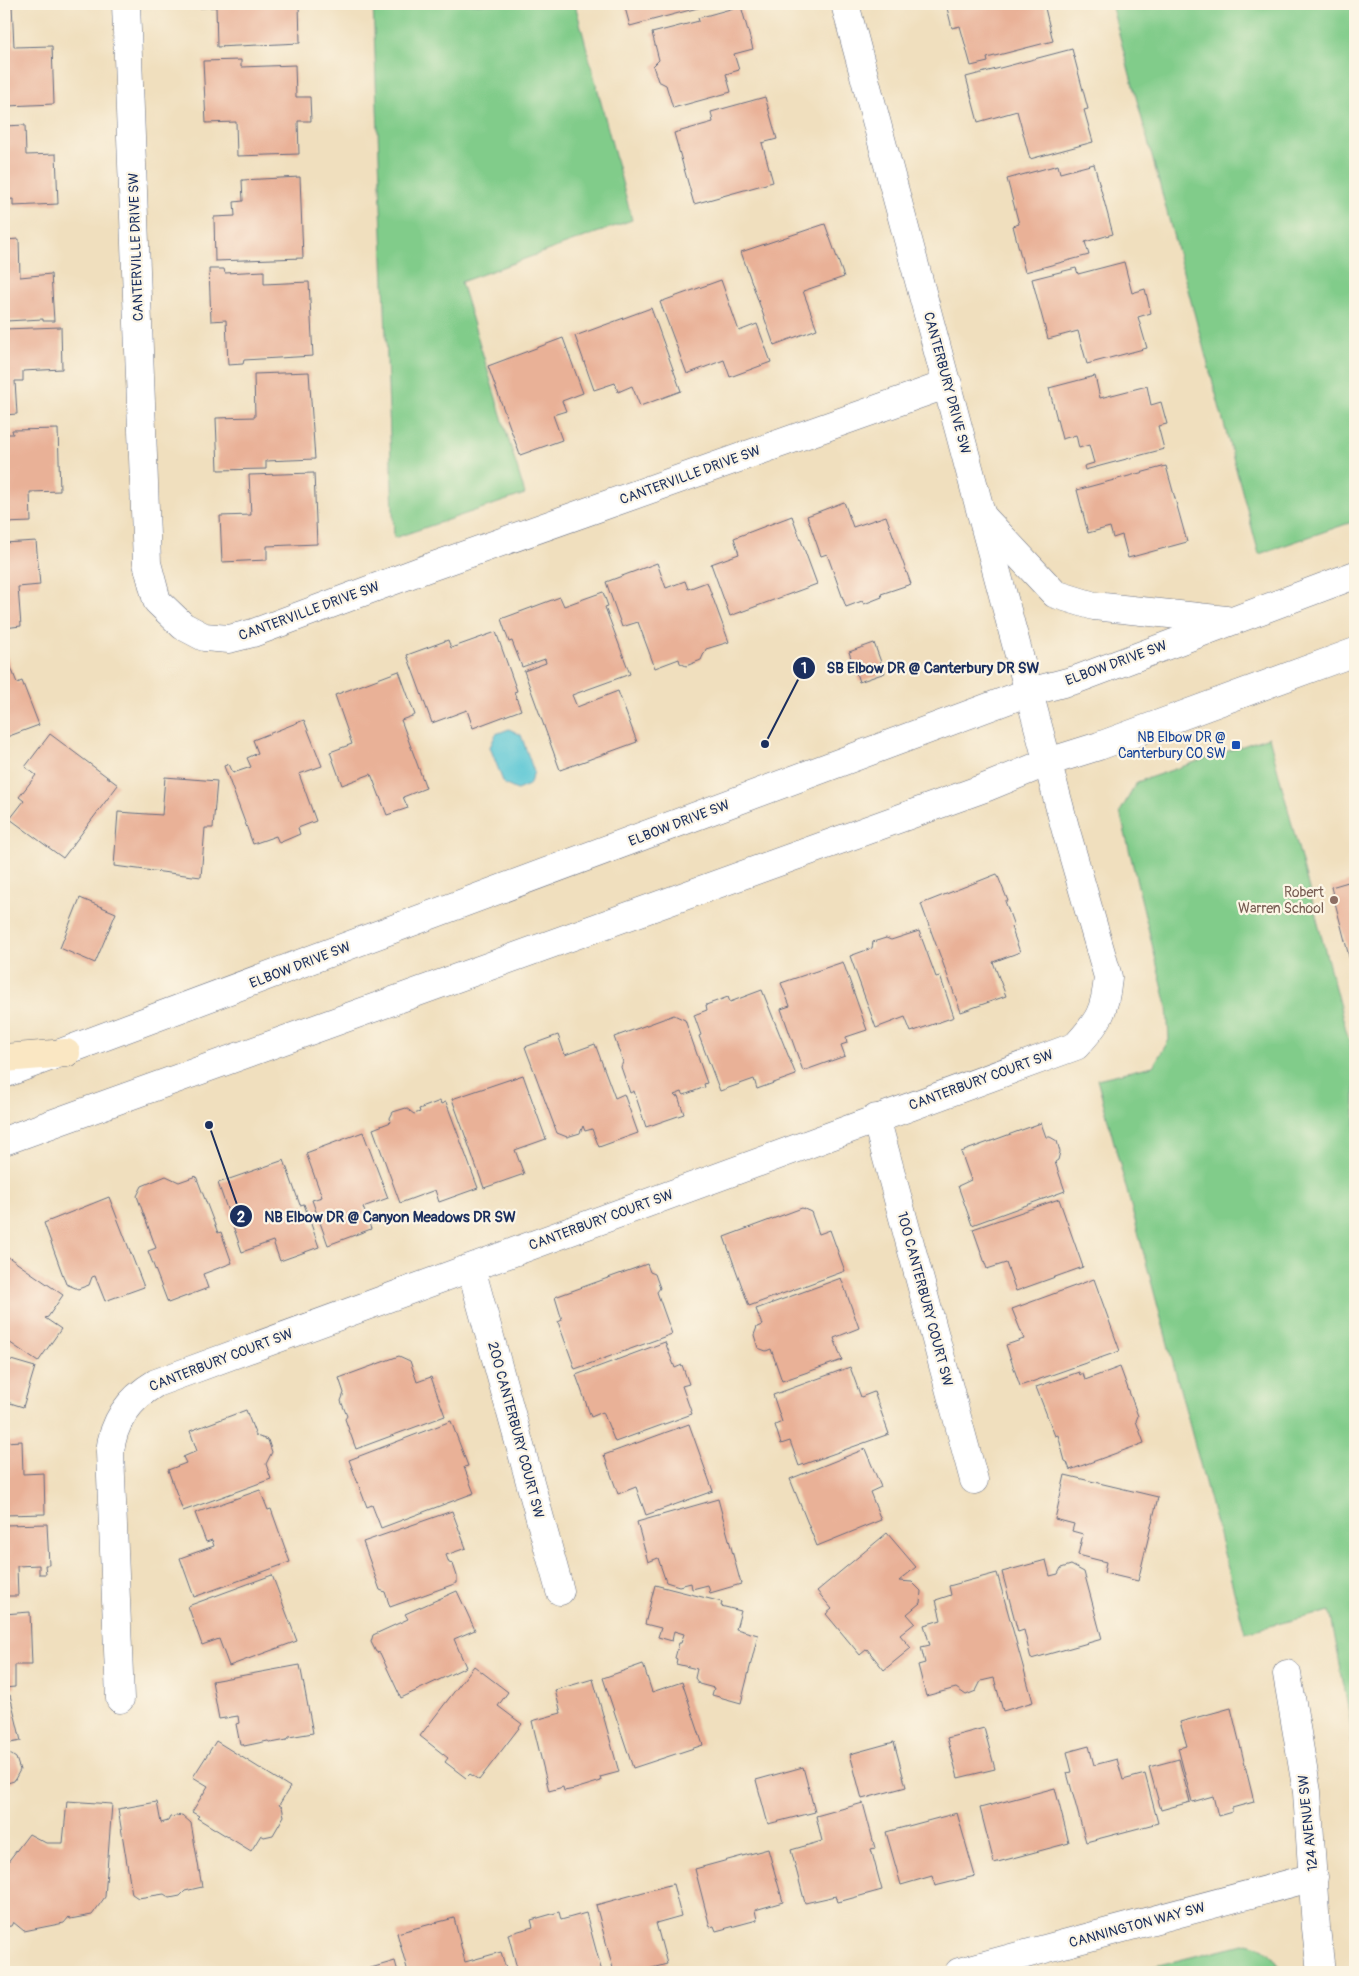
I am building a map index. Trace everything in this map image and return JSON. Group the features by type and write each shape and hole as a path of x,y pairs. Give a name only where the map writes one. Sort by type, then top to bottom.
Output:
{"main road":[{"path":"4,1058 66,1053"}],"street":[{"name":"CANTERVILLE DRIVE SW","path":"126,4 147,563 157,601 183,626 204,637 229,639 253,633 434,566 948,384"},
{"name":"CANTERBURY DRIVE SW","path":"845,4 1048,762"},
{"path":"984,518 1055,594 1094,606 1232,620"},
{"name":"ELBOW DRIVE SW","path":"4,1074 66,1053 1029,692 1075,680 1355,575"},
{"path":"4,1141 1355,652"},
{"name":"CANTERBURY COURT SW","path":"120,1699 110,1452 118,1421 139,1393 156,1383 1076,1046 1096,1025 1106,1002 1108,977 1048,762"},
{"name":"100 CANTERBURY COURT SW","path":"876,1118 974,1480"},
{"name":"200 CANTERBURY COURT SW","path":"471,1268 560,1591"},
{"name":"124 AVENUE SW","path":"1287,1674 1307,1792 1316,1928 1321,1972"},
{"name":"CANNINGTON WAY SW","path":"959,1972 1314,1877"}],"green space":[{"path":"373,4 575,4 632,220 461,282 525,494 394,538"},
{"path":"1111,4 1355,4 1355,521 1259,554"},
{"path":"1269,737 1355,1064 1355,1792 1350,1719 1330,1611 1245,1632 1097,1079 1153,1066 1169,1040 1167,1006 1120,812 1137,782"},
{"path":"1247,1943 1259,1946 1268,1952 1275,1960 1279,1972 1131,1972"}],"water":[{"path":"509,729 521,735 534,772 529,785 517,790 504,784 490,747 496,734"}],"building":[{"path":"4,4 12,4 14,47 52,46 54,104 7,106 6,96 4,96"},
{"path":"199,4 299,4 300,43 217,47 216,7 199,8"},
{"path":"624,4 709,4 709,5 630,26"},
{"path":"946,4 1044,4 1053,41 987,58 988,62 971,66 960,26 952,28"},
{"path":"741,6 753,49 734,54 739,70 726,74 731,92 673,108 666,85 658,81 653,66 659,60 652,33 699,21 698,18"},
{"path":"1072,49 1088,109 1084,110 1093,142 1030,159 1017,111 978,122 966,77"},
{"path":"241,60 241,67 295,65 296,97 310,97 311,121 298,121 299,154 237,156 236,122 206,123 203,61"},
{"path":"765,97 777,139 762,143 773,182 694,204 674,133 713,122 711,112"},
{"path":"25,125 26,155 56,154 58,204 13,206 13,199 4,200 4,126"},
{"path":"1094,164 1113,234 1085,242 1089,255 1025,272 1013,226 1019,224 1007,179 1058,165 1060,173"},
{"path":"300,177 303,258 215,261 214,217 235,216 234,202 243,201 242,180"},
{"path":"825,224 844,277 803,291 817,329 774,345 741,252"},
{"path":"19,239 20,277 51,274 54,321 43,321 43,319 6,321 4,311 4,240"},
{"path":"1124,262 1132,293 1145,289 1151,313 1138,317 1147,348 1087,364 1078,331 1048,339 1032,279 1076,268 1078,274"},
{"path":"209,269 224,269 225,273 264,271 264,284 309,282 313,356 244,360 243,364 228,365 226,320 211,321"},
{"path":"721,280 739,331 757,324 771,362 730,377 724,360 687,374 660,302"},
{"path":"651,308 681,391 640,406 632,386 618,392 615,383 594,390 575,336"},
{"path":"61,327 62,369 23,371 23,381 15,381 17,414 4,415 4,329"},
{"path":"563,338 583,393 562,401 566,411 553,415 562,440 520,455 488,366"},
{"path":"309,372 315,459 266,461 266,469 218,470 216,418 255,417 254,374"},
{"path":"1095,376 1100,398 1147,386 1151,405 1161,402 1167,424 1158,426 1164,449 1085,470 1084,466 1094,463 1089,445 1079,448 1076,435 1062,439 1049,388"},
{"path":"58,429 60,491 30,492 31,522 4,523 4,434 13,434 12,430"},
{"path":"1166,466 1187,542 1128,558 1122,535 1113,538 1110,527 1088,533 1077,490"},
{"path":"314,473 317,544 267,546 267,560 222,562 220,516 251,515 249,475"},
{"path":"844,502 853,527 886,516 911,584 881,594 882,597 864,604 862,601 846,607 827,554 821,556 807,516"},
{"path":"792,516 817,584 730,616 711,564 739,554 734,538"},
{"path":"36,541 40,585 18,587 21,626 4,628 4,543"},
{"path":"657,563 666,588 685,581 688,589 707,582 729,642 706,649 701,660 686,666 680,663 679,659 655,668 638,622 622,627 606,582"},
{"path":"603,592 608,606 605,607 630,674 572,695 577,707 618,691 637,742 560,770 524,671 546,663 545,659 522,667 512,641 509,642 501,619 560,597 564,606"},
{"path":"496,632 517,691 514,692 521,710 473,728 467,710 432,723 407,655 448,640 451,648"},
{"path":"874,643 885,673 859,682 849,652"},
{"path":"4,649 17,683 22,681 39,725 4,738"},
{"path":"399,671 415,715 401,720 426,788 403,797 408,808 387,815 371,774 342,785 330,752 352,744 335,695"},
{"path":"304,720 322,766 299,774 316,821 298,828 300,834 279,843 276,836 253,844 224,766 229,764 233,773 251,767 247,758 258,753 253,740"},
{"path":"50,734 118,785 63,858 10,819 24,801 19,797 36,775 25,767"},
{"path":"165,777 217,781 213,828 205,828 201,877 114,866 118,812 162,815"},
{"path":"997,874 1008,901 1005,901 1014,926 1011,927 1020,952 993,962 1006,996 961,1012 921,904"},
{"path":"1355,880 1355,971 1353,972 1331,887"},
{"path":"80,898 116,913 95,963 60,948"},
{"path":"919,931 936,977 940,976 954,1017 911,1032 905,1017 876,1028 850,956 872,948 873,942 886,938 891,940"},
{"path":"843,962 867,1030 846,1037 847,1043 841,1045 845,1056 803,1071 781,1009 790,1006 781,983"},
{"path":"762,990 796,1075 757,1089 754,1079 720,1091 699,1036 701,1035 694,1015 707,1010 706,1005 728,997 730,1002"},
{"path":"674,1015 685,1020 707,1083 704,1084 705,1087 684,1095 682,1092 674,1095 678,1096 684,1114 646,1127 634,1091 630,1093 621,1067 623,1062 614,1037"},
{"path":"558,1035 565,1055 595,1044 615,1098 624,1094 638,1133 599,1147 592,1129 585,1131 583,1126 580,1133 567,1137 557,1133 525,1047"},
{"path":"523,1075 546,1139 515,1150 524,1174 484,1188 452,1099"},
{"path":"440,1101 441,1104 446,1102 478,1188 439,1202 435,1190 400,1203 373,1129 391,1122 390,1118 393,1112 406,1108 414,1114 420,1112 419,1109"},
{"path":"1041,1123 1046,1137 1057,1141 1060,1152 1058,1160 1055,1162 1065,1191 972,1225 958,1186 971,1180 961,1152"},
{"path":"363,1132 388,1198 363,1207 371,1229 328,1245 312,1200 322,1197 306,1153"},
{"path":"284,1160 300,1205 304,1204 319,1247 280,1261 273,1241 242,1252 218,1183"},
{"path":"166,1176 179,1182 196,1176 218,1233 221,1232 232,1263 203,1274 208,1288 168,1303 148,1251 156,1248 137,1196 142,1186"},
{"path":"109,1197 144,1287 105,1301 95,1276 92,1277 89,1285 78,1289 66,1284 44,1223"},
{"path":"1059,1199 1083,1267 1016,1291 1006,1263 987,1269 973,1229"},
{"path":"802,1208 811,1212 819,1234 830,1230 845,1271 749,1306 724,1237"},
{"path":"4,1254 63,1295 48,1317 45,1318 61,1329 38,1362 6,1340 4,1343"},
{"path":"647,1264 650,1272 655,1274 660,1288 657,1292 672,1334 575,1369 558,1322 562,1320 555,1297"},
{"path":"841,1278 859,1328 834,1338 842,1360 782,1381 771,1349 766,1351 758,1348 754,1335 757,1327 762,1325 756,1309"},
{"path":"1094,1279 1120,1351 1020,1386 1006,1345 1024,1339 1012,1309"},
{"path":"665,1342 675,1368 682,1365 689,1384 682,1386 692,1414 615,1442 603,1412 591,1417 576,1375"},
{"path":"399,1356 410,1361 417,1382 431,1377 445,1416 356,1449 345,1419 347,1416 341,1401 344,1393 339,1378"},
{"path":"4,1358 35,1367 23,1407 4,1401"},
{"path":"850,1367 861,1397 874,1392 889,1434 799,1466 790,1441 781,1444 775,1425 782,1422 773,1395"},
{"path":"1120,1367 1138,1416 1136,1421 1144,1443 1070,1470 1065,1461 1058,1435 1055,1436 1036,1387 1079,1372 1080,1375 1083,1373 1085,1380"},
{"path":"246,1410 256,1436 268,1440 272,1452 266,1464 271,1479 183,1511 168,1470 186,1463 183,1457 197,1451 190,1431"},
{"path":"451,1421 468,1466 464,1467 474,1493 381,1528 372,1505 367,1507 349,1460"},
{"path":"689,1424 713,1491 646,1515 636,1487 618,1494 604,1455"},
{"path":"22,1441 23,1474 44,1473 45,1514 4,1515 4,1442"},
{"path":"865,1449 881,1487 870,1492 881,1520 817,1546 790,1479"},
{"path":"1065,1475 1158,1497 1138,1581 1104,1573 1106,1562 1078,1555 1083,1534 1072,1531 1074,1524 1055,1519"},
{"path":"260,1490 268,1510 271,1509 290,1562 194,1597 180,1558 214,1546 212,1540 206,1542 195,1513"},
{"path":"718,1499 741,1584 710,1593 708,1585 692,1589 691,1583 679,1586 666,1582 658,1558 648,1562 637,1522"},
{"path":"452,1511 466,1548 446,1555 449,1563 453,1564 457,1583 390,1607 385,1592 380,1590 363,1542"},
{"path":"47,1524 49,1565 45,1565 46,1574 39,1574 39,1565 17,1566 18,1596 4,1596 4,1525"},
{"path":"887,1533 916,1567 899,1581 912,1582 921,1591 920,1603 907,1614 915,1623 900,1635 911,1648 884,1670 867,1649 860,1655 826,1614 832,1609 817,1591"},
{"path":"1046,1560 1050,1576 1058,1574 1061,1568 1071,1565 1084,1572 1102,1639 1031,1659 1024,1630 1018,1632 1002,1572"},
{"path":"997,1573 1033,1702 1003,1711 994,1678 981,1681 976,1691 966,1695 956,1688 926,1696 918,1665 925,1663 921,1647 930,1645 924,1625 941,1620 936,1600 951,1595 949,1586"},
{"path":"272,1575 297,1641 229,1666 219,1639 202,1645 188,1606"},
{"path":"655,1585 722,1602 721,1606 741,1611 736,1629 758,1635 741,1703 712,1695 714,1688 699,1684 695,1678 697,1669 676,1664 677,1659 675,1658 679,1643 681,1643 684,1634 674,1631 672,1641 658,1637 661,1628 645,1624"},
{"path":"457,1591 475,1630 454,1639 466,1667 401,1698 380,1653 376,1652 371,1642 373,1635 408,1619 405,1614"},
{"path":"30,1612 32,1665 15,1665 15,1687 4,1688 4,1614"},
{"path":"643,1664 652,1692 682,1682 703,1745 633,1768 603,1678"},
{"path":"300,1665 313,1733 289,1737 287,1740 271,1743 268,1741 244,1746 240,1744 236,1724 239,1723 238,1716 219,1719 212,1681"},
{"path":"474,1666 508,1692 498,1706 522,1724 479,1780 470,1774 466,1778 445,1762 448,1758 420,1736"},
{"path":"593,1679 619,1772 600,1777 601,1781 575,1789 564,1791 563,1787 549,1791 532,1721 561,1713 555,1690"},
{"path":"10,1695 21,1741 5,1744 7,1752 16,1758 20,1770 14,1781 4,1784 4,1696"},
{"path":"1231,1708 1254,1802 1232,1808 1232,1812 1218,1816 1213,1796 1192,1802 1178,1748 1187,1746 1180,1722"},
{"path":"984,1728 995,1769 958,1778 947,1738"},
{"path":"216,1741 290,1787 279,1805 282,1807 284,1816 273,1835 264,1837 261,1835 251,1851 197,1818 199,1816 192,1812 208,1786 193,1777"},
{"path":"894,1742 906,1787 862,1799 850,1754"},
{"path":"1089,1746 1094,1765 1117,1759 1123,1780 1145,1774 1158,1823 1086,1842 1067,1773 1072,1772 1067,1752"},
{"path":"1179,1759 1190,1802 1161,1810 1149,1767"},
{"path":"803,1767 815,1812 768,1824 756,1780"},
{"path":"1055,1788 1069,1843 994,1863 980,1808"},
{"path":"67,1801 112,1804 105,1897 92,1915 70,1919 69,1917 64,1923 24,1931 13,1922 11,1926 4,1927 4,1867 29,1834 46,1843 63,1843"},
{"path":"157,1802 161,1823 168,1821 170,1817 182,1815 191,1823 202,1887 185,1891 180,1896 170,1898 164,1894 138,1898 132,1894 118,1809"},
{"path":"863,1803 875,1848 871,1849 882,1890 838,1902 836,1896 805,1903 791,1850 822,1841 816,1816"},
{"path":"957,1813 975,1876 935,1886 932,1876 901,1885 886,1832"},
{"path":"768,1849 783,1902 755,1910 757,1920 716,1931 714,1926 710,1927 695,1869"},
{"path":"673,1884 681,1916 656,1923 667,1964 637,1972 614,1972 596,1905"},
{"path":"559,1912 561,1920 586,1913 602,1972 518,1972 508,1934 533,1927 531,1920"},
{"path":"454,1918 465,1962 501,1952 507,1972 408,1972 397,1933"},
{"path":"395,1961 398,1972 357,1972"}],"place":[{"name":"SB Elbow DR @ Canterbury DR SW","path":"765,744"},
{"name":"NB Elbow DR @ Canterbury CO SW","path":"1236,745"},
{"name":"Robert Warren School","path":"1334,900"},
{"name":"NB Elbow DR @ Canyon Meadows DR SW","path":"209,1125"}]}
